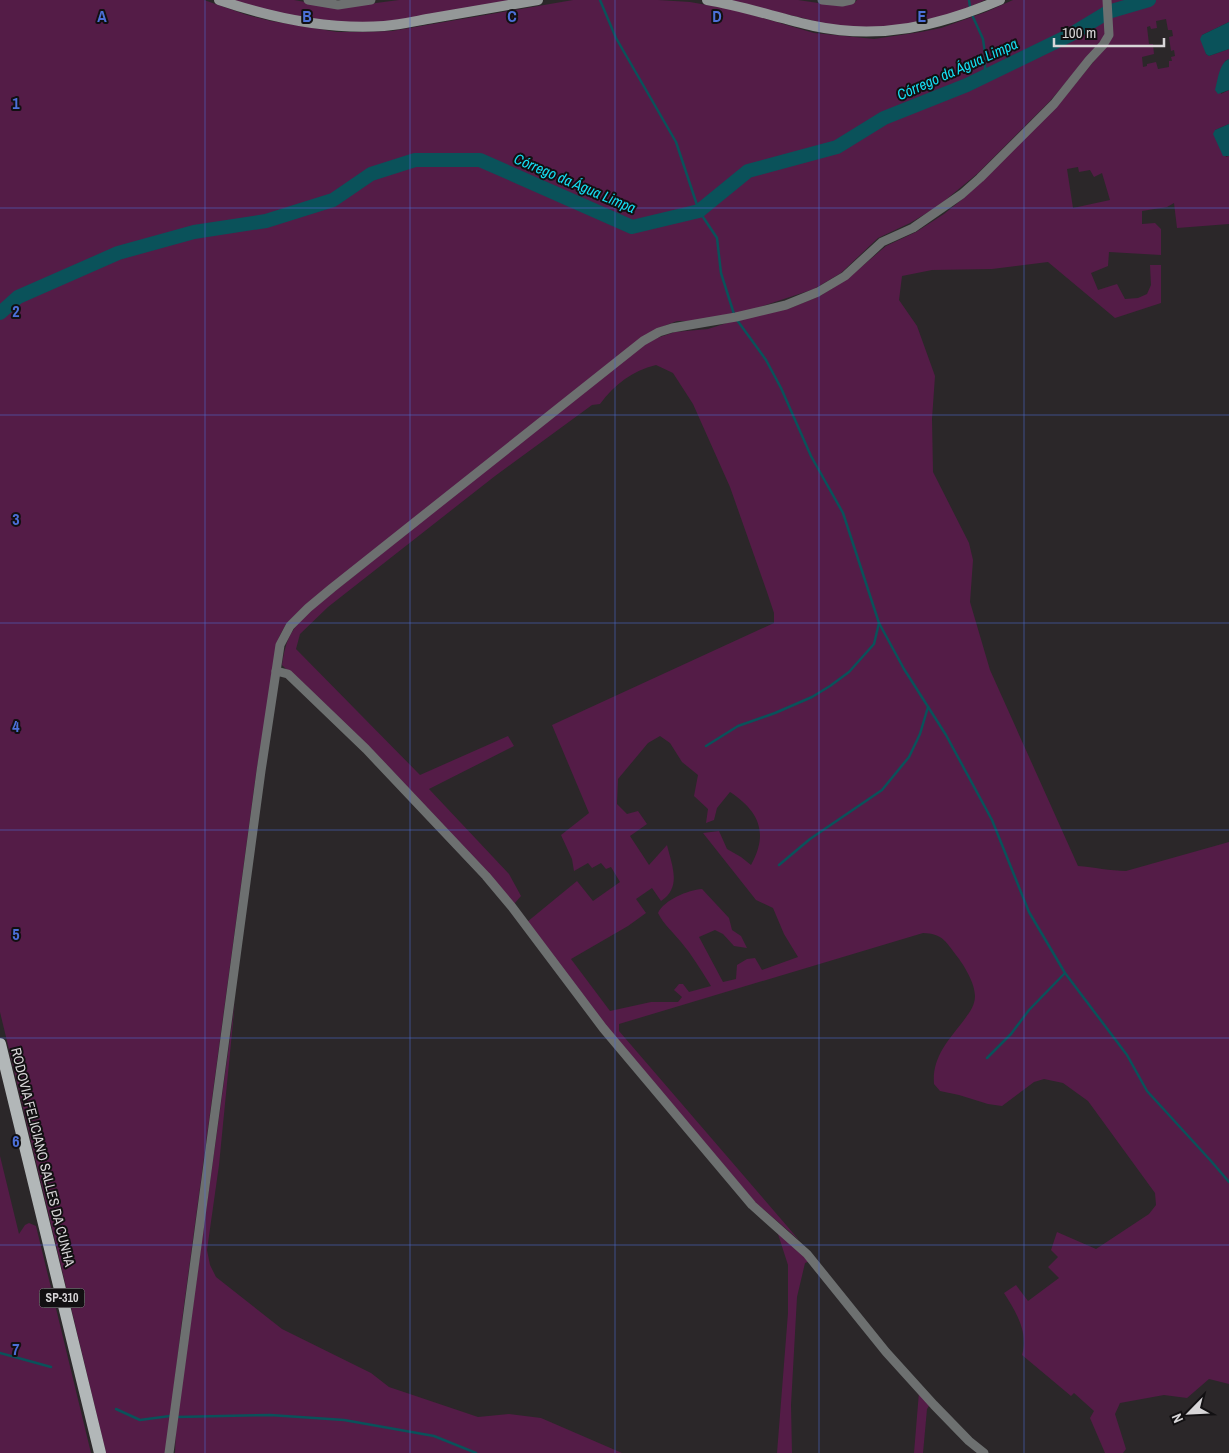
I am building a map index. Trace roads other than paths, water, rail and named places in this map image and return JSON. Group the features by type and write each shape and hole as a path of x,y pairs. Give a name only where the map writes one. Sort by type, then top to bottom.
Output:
{"main road":[{"path":"220,0 250,11 274,16 317,24 361,27 408,23 538,0"},
{"path":"707,0 815,26 875,33 936,24 1000,0"},
{"name":"RODOVIA FELICIANO SALLES DA CUNHA","path":"0,1044 100,1453"}],"street":[{"path":"308,0 338,5 371,0"},
{"path":"822,0 842,2 851,0"},
{"path":"169,1453 276,671 280,645 290,626 308,608 644,341 659,332 672,328 736,317 786,305 818,292 845,276 882,242 913,228 962,194 1054,104 1103,45 1109,35 1110,28 1107,0"},
{"path":"276,671 288,674 366,749 486,876 512,907 603,1028 752,1205 808,1254 886,1352 969,1441 984,1453"}],"water":[{"path":"1229,22 1229,49 1209,56 1206,54 1200,39 1202,35"},
{"path":"1229,59 1229,90 1218,94 1215,90 1219,72 1223,64"},
{"path":"1229,124 1229,156 1223,156 1213,134 1215,130"}],"waterway":[{"path":"600,0 616,38 676,142 699,211 717,238 721,273 734,314"},
{"path":"969,0 970,7"},
{"name":"Córrego da Água Limpa","path":"0,313 18,297 118,253 194,232 266,221 333,200 371,174 415,160 480,160 632,227 699,211 748,171 837,147 884,118 967,85 1070,35 1108,12 1149,0"},
{"path":"973,17 983,39 985,76"},
{"path":"737,320 766,360 781,388 811,456 843,513 879,623 904,669 946,735 992,820 1029,912 1065,973 1127,1055 1147,1091 1229,1182"},
{"path":"706,746 738,726 812,697 830,686 849,672 874,644 879,623"},
{"path":"779,865 810,839 882,790 909,757 920,734 928,707"},
{"path":"987,1058 1011,1034 1029,1010 1065,973"},
{"path":"0,1353 51,1367"},
{"path":"116,1409 140,1420 170,1416"},
{"path":"177,1417 270,1415 344,1420 434,1436 476,1453"}]}
